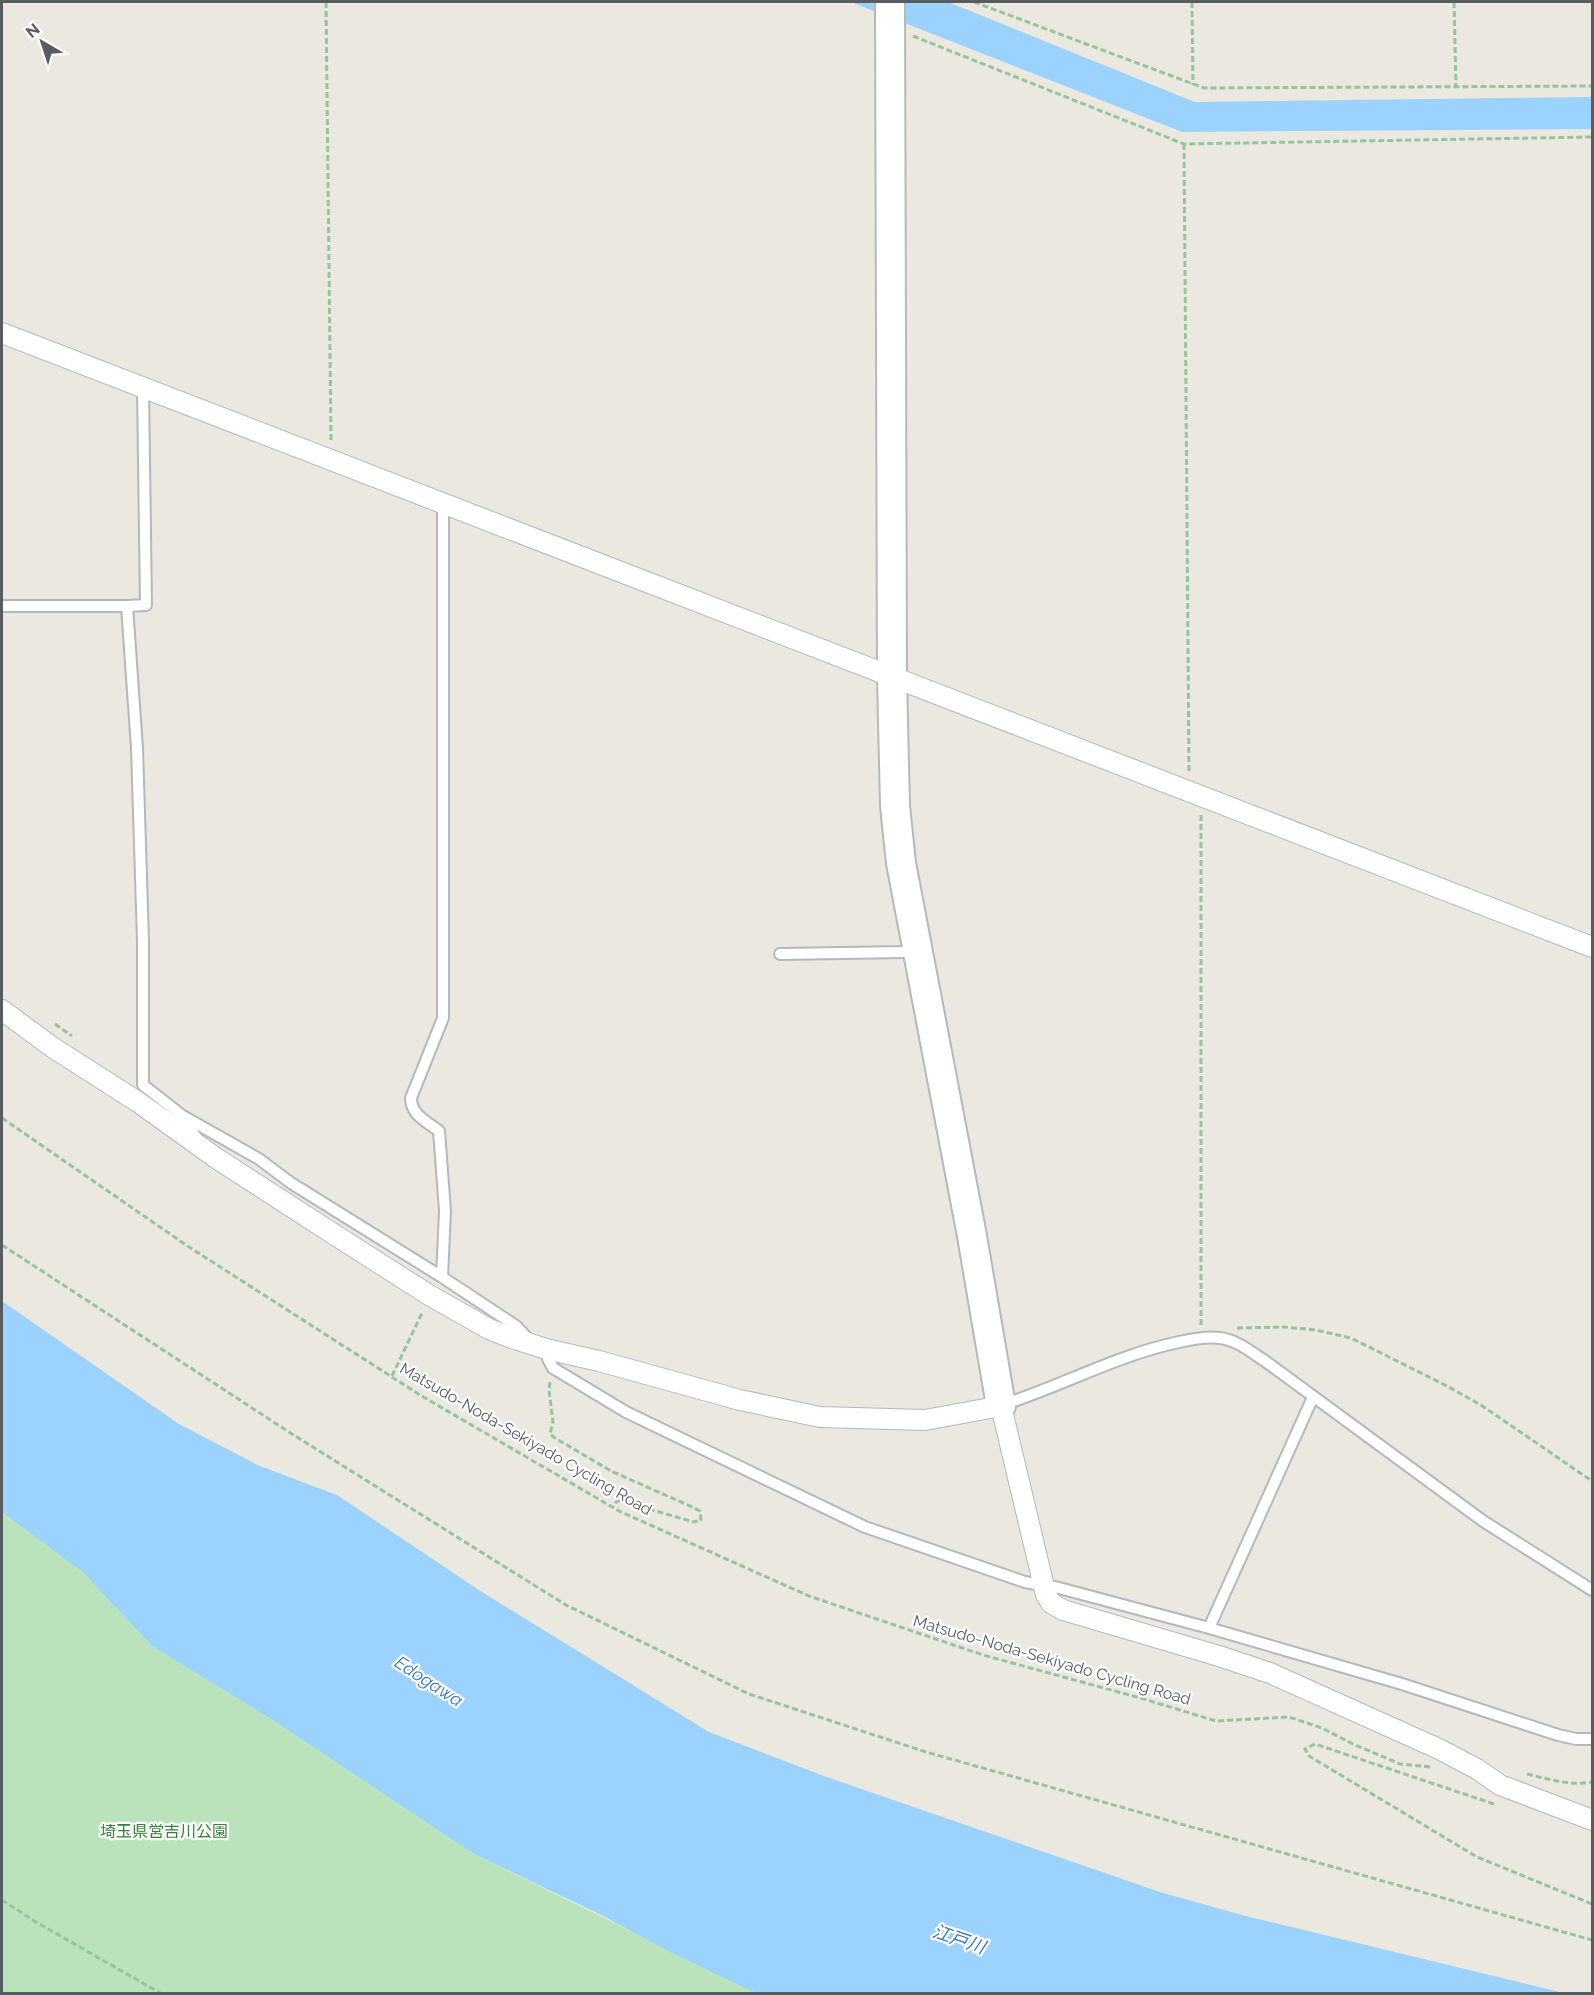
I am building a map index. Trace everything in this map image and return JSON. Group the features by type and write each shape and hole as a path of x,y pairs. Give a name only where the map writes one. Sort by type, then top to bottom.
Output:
{"street":[{"path":"890,14 892,678 895,806 901,863 972,1236 1001,1406 1046,1595 1051,1603 1063,1610 1270,1673 1439,1749 1477,1769 1500,1785 1593,1820"},
{"path":"2,333 1593,947"},
{"path":"2,1010 52,1047 138,1102 206,1151 429,1294 489,1329 540,1347 599,1360 740,1400 820,1417 925,1420 1001,1406"}],"lane":[{"path":"2,606 146,605 143,388"},
{"path":"442,1277 445,1211 439,1131 416,1114 411,1107 411,1098 443,1018 443,504"},
{"path":"127,606 138,771 143,941 143,1085 180,1114 259,1159 291,1183 516,1326 540,1347 557,1371 626,1412 865,1527 1025,1582 1209,1629 1402,1684 1558,1735 1593,1740"},
{"path":"780,954 917,951"},
{"path":"180,1114 206,1151"},
{"path":"1001,1406 1131,1355 1200,1338 1221,1338 1239,1345 1483,1521 1593,1590"},
{"path":"1209,1629 1313,1397"}],"path":[{"path":"326,2 332,460"},
{"path":"975,2 1204,88 1593,86"},
{"path":"1192,2 1192,85"},
{"path":"1454,2 1456,87"},
{"path":"890,14 1184,144 1593,137"},
{"path":"1184,144 1201,1329 1208,1328"},
{"name":"Matsudo-Noda-Sekiyado Cycling Road","path":"2,1118 186,1245 430,1401 613,1507 809,1596 983,1655 1216,1721 1281,1716 1322,1728 1400,1764 1441,1767"},
{"path":"2,1245 292,1434 566,1605 749,1694 926,1752 1593,1940"},
{"path":"392,1376 429,1294"},
{"path":"1234,1328 1284,1327 1316,1330 1351,1338 1481,1405 1593,1481"},
{"path":"557,1371 551,1379 549,1390 552,1415 550,1434 611,1471 690,1506 700,1511 702,1516 701,1520 688,1521 621,1501 613,1507"},
{"path":"1500,1806 1315,1744 1305,1749 1309,1756 1477,1857 1593,1904"},
{"path":"1521,1773 1561,1782 1582,1784 1593,1782"},
{"path":"2,1900 162,1994"}],"green space":[{"name":"埼玉県営吉川公園","path":"2,1510 474,1854 757,1993 2,1993"}],"water":[{"path":"851,2 948,2 1195,102 1592,97 1592,129 1182,132"},
{"path":"2,1301 179,1424 260,1466 337,1495 482,1592 709,1732 821,1775 1160,1892 1242,1915 1564,1993 756,1993 474,1854 273,1720 152,1646 84,1573 2,1512"}],"water label":[{"name":"Edogawa","path":"429,1681"},
{"name":"江戸川","path":"959,1939"}]}
